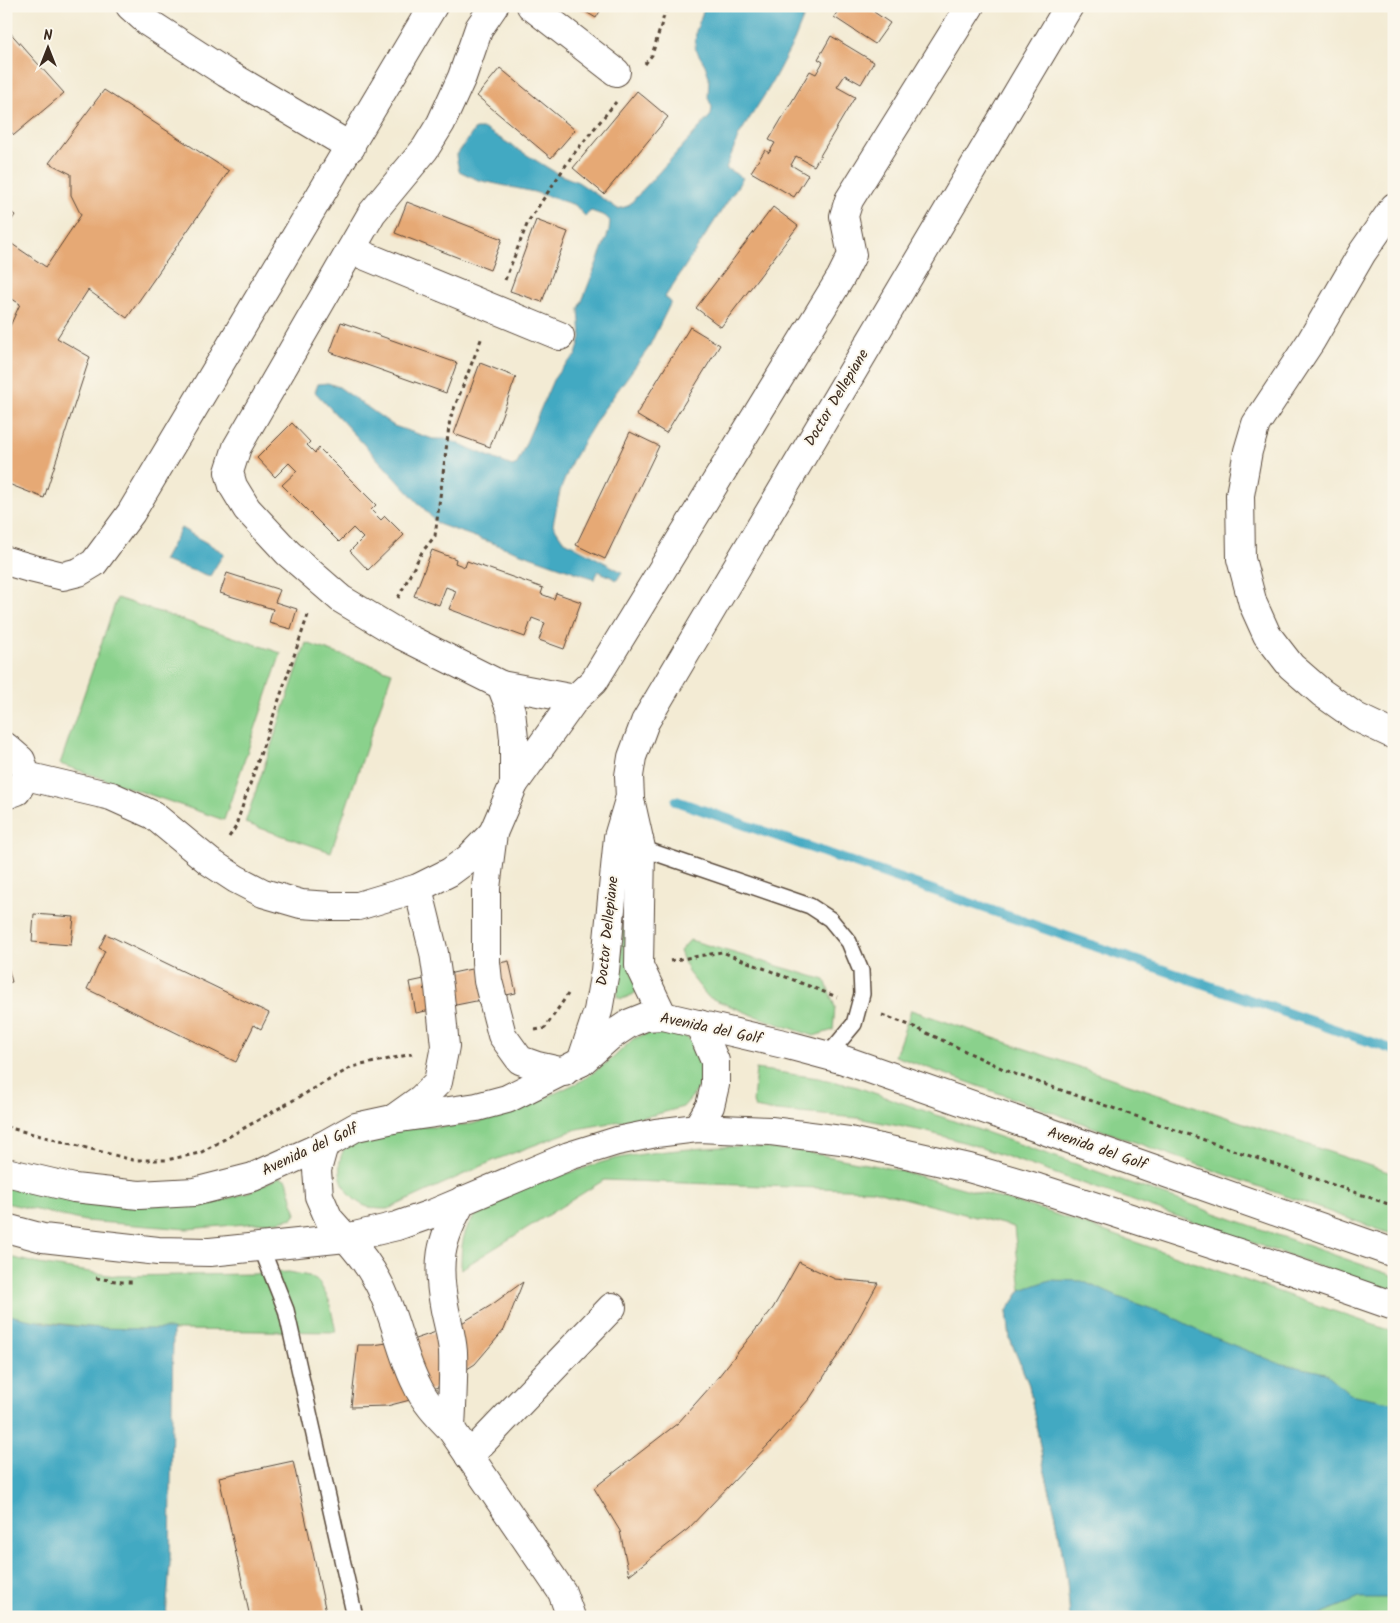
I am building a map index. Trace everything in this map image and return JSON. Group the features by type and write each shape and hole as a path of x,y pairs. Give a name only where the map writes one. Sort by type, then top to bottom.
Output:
{"street":[{"path":"130,6 149,23 226,73 351,146"},
{"path":"6,561 63,576 79,572 94,563 132,513 433,6"},
{"path":"494,6 479,28 462,77 441,123 425,149 372,213 237,447 229,472 233,486 247,509 288,553 340,600 383,625 500,685 575,699"},
{"path":"531,6 616,72"},
{"path":"572,1067 537,1066 520,1060 502,1035 488,980 486,962 486,888 493,833 514,784 575,699 594,681 841,277 852,255 844,216 849,200 970,6"},
{"name":"Doctor Dellepiane","path":"663,1016 639,966 641,848 630,798 629,776 632,756 645,722 1069,6"},
{"path":"1390,217 1362,253 1311,341 1256,424 1248,451 1240,496 1241,559 1253,604 1267,635 1291,666 1322,694 1356,717 1394,735"},
{"path":"351,250 560,336"},
{"path":"500,685 511,711 514,739 514,784"},
{"path":"6,747 21,760 26,776 17,791 6,795"},
{"path":"26,776 111,796 153,815 210,862 236,879 263,893 301,904 358,906 418,888 450,872 469,858 493,833"},
{"name":"Doctor Dellepiane","path":"572,1067 598,1012 605,971 618,837 630,798"},
{"path":"393,1119 421,1099 438,1082 445,1046 434,953 418,888"},
{"name":"Avenida del Golf","path":"6,1172 74,1188 139,1194 194,1192 252,1177 324,1145 356,1126 477,1107 507,1099 572,1067 630,1023 645,1017 663,1016 828,1055 1394,1253"},
{"path":"697,1128 710,1106 715,1085 715,1061 700,1024"},
{"path":"6,1228 42,1238 158,1251 210,1252 346,1238 397,1226 434,1213 569,1156 617,1141 656,1133 697,1128 771,1131 849,1141 969,1168 1038,1188 1288,1269 1394,1306"},
{"path":"324,1145 317,1170 318,1196 329,1220 362,1256 378,1282 416,1385 433,1411 451,1429 562,1592 571,1617"},
{"path":"451,1429 453,1350 444,1304 440,1268 443,1243 450,1223 463,1200"},
{"path":"469,1456 612,1307"}],"lane":[{"path":"641,848 810,906 830,919 849,942 861,971 862,994 854,1024 828,1055"},
{"path":"261,1246 286,1310 355,1617"}],"path":[{"path":"536,209 566,165"},
{"path":"383,625 422,552 435,536 450,419"},
{"path":"210,862 235,828 311,608 329,590"},
{"path":"639,966 722,952 912,1026 1012,1073 1394,1206"},
{"path":"502,1035 545,1028 579,978 605,971"},
{"path":"6,1127 133,1160 166,1160 200,1153 352,1067 445,1046"}],"green space":[{"path":"117,598 281,653 224,820 60,764"},
{"path":"306,643 392,672 331,852 245,823"},
{"path":"626,888 640,989 622,999 617,997"},
{"path":"690,940 825,980 835,1007 833,1030 814,1036 755,1016 708,997 688,972 680,951"},
{"path":"911,1010 1394,1174 1394,1235 895,1056"},
{"path":"653,1031 672,1031 690,1039 700,1052 703,1070 697,1091 683,1107 654,1115 577,1129 495,1160 388,1209 368,1207 360,1203 353,1198 344,1185 341,1177 340,1159 351,1138 396,1126 439,1127 472,1124 530,1105 583,1080 613,1058 633,1039"},
{"path":"756,1069 818,1078 857,1087 1394,1276 1394,1292 970,1144 924,1131 858,1118 755,1108 753,1102"},
{"path":"743,1146 801,1151 893,1169 1043,1210 1394,1332 1394,1617 1070,1617 1067,1581 1056,1516 1044,1468 1029,1385 1010,1339 1007,1311 1021,1290 1014,1227 872,1190 604,1180 461,1269 461,1252 469,1224 477,1214 489,1205 520,1189 605,1161 634,1155"},
{"path":"280,1177 287,1180 296,1214 293,1218 280,1221 187,1229 85,1221 6,1203 6,1180 183,1204 219,1201 246,1193"},
{"path":"6,1256 39,1264 115,1276 289,1272 309,1276 319,1282 329,1300 336,1332 107,1329 28,1320 6,1314"}],"water":[{"path":"705,6 808,6 794,41 769,88 739,135 726,168 743,178 665,297 671,302 648,349 601,413 572,461 560,491 553,525 563,540 622,572 617,580 598,571 595,579 438,524 315,392 318,384 328,383 339,387 394,426 433,439 447,439 512,466 517,464 553,380 561,369 576,355 581,337 579,309 609,231 610,221 605,216 591,211 585,216 575,205 534,192 478,180 459,171 456,156 475,129 485,129 558,174 578,182 618,209 628,206 711,115 712,107 708,98 709,77 705,65 695,48 696,31"},
{"path":"181,528 224,553 210,576 163,561"},
{"path":"1050,1280 1082,1281 1118,1297 1169,1315 1208,1335 1278,1363 1326,1373 1350,1394 1394,1403 1394,1601 1389,1598 1360,1598 1313,1617 1070,1617 1067,1581 1056,1516 1044,1468 1029,1385 1010,1339 1007,1311 1021,1290"},
{"path":"6,1314 47,1323 68,1325 173,1329 170,1563 166,1617 6,1617"}],"building":[{"path":"576,6 603,6 596,18"},
{"path":"841,6 877,6 874,12 890,23 875,44 834,17"},
{"path":"6,28 64,93 14,135 6,126"},
{"path":"831,36 874,62 861,84 845,75 837,87 855,97 814,166 796,156 791,165 808,175 794,197 751,172 765,150 769,153 775,143 769,140 810,71 816,74 823,62 818,59"},
{"path":"500,68 575,130 551,158 477,96"},
{"path":"104,90 229,171 127,318 88,290 57,338 90,357 44,498 6,483 6,335 20,304 6,295 6,240 46,267 81,215 71,195 71,174 49,163"},
{"path":"637,91 668,117 604,194 573,168"},
{"path":"407,202 502,239 490,270 395,233"},
{"path":"773,207 798,226 721,327 696,308"},
{"path":"6,209 15,215 6,229"},
{"path":"536,220 568,232 542,302 510,291"},
{"path":"341,322 457,363 446,393 330,352"},
{"path":"690,327 720,345 666,433 636,415"},
{"path":"480,363 516,377 490,447 454,434"},
{"path":"292,423 310,442 307,445 315,453 319,448 376,505 371,510 381,520 385,516 404,535 368,570 350,551 363,538 353,528 339,542 282,485 297,471 289,463 275,477 257,458"},
{"path":"630,432 659,446 605,559 576,545"},
{"path":"432,550 456,559 455,563 465,567 467,561 543,588 541,594 554,599 556,593 581,602 564,649 539,640 545,623 532,618 525,637 449,609 456,591 446,587 439,605 414,596"},
{"path":"227,573 280,590 275,602 297,609 291,629 269,623 273,609 220,593"},
{"path":"34,914 74,917 71,945 32,942"},
{"path":"106,934 269,1013 261,1029 254,1025 236,1062 87,989 105,951 99,948"},
{"path":"6,960 12,982 6,983"},
{"path":"509,961 516,993 416,1013 410,982"},
{"path":"799,1262 835,1279 878,1283 842,1349 810,1398 688,1529 629,1575 620,1531 594,1488 678,1423 711,1386 773,1308"},
{"path":"523,1282 504,1330 475,1364 442,1385 410,1400 387,1406 351,1407 358,1345 373,1345 415,1339 460,1324 490,1306"},
{"path":"293,1461 327,1617 250,1617 219,1477"}],"waterway":[{"path":"676,801 1394,1050"}]}
